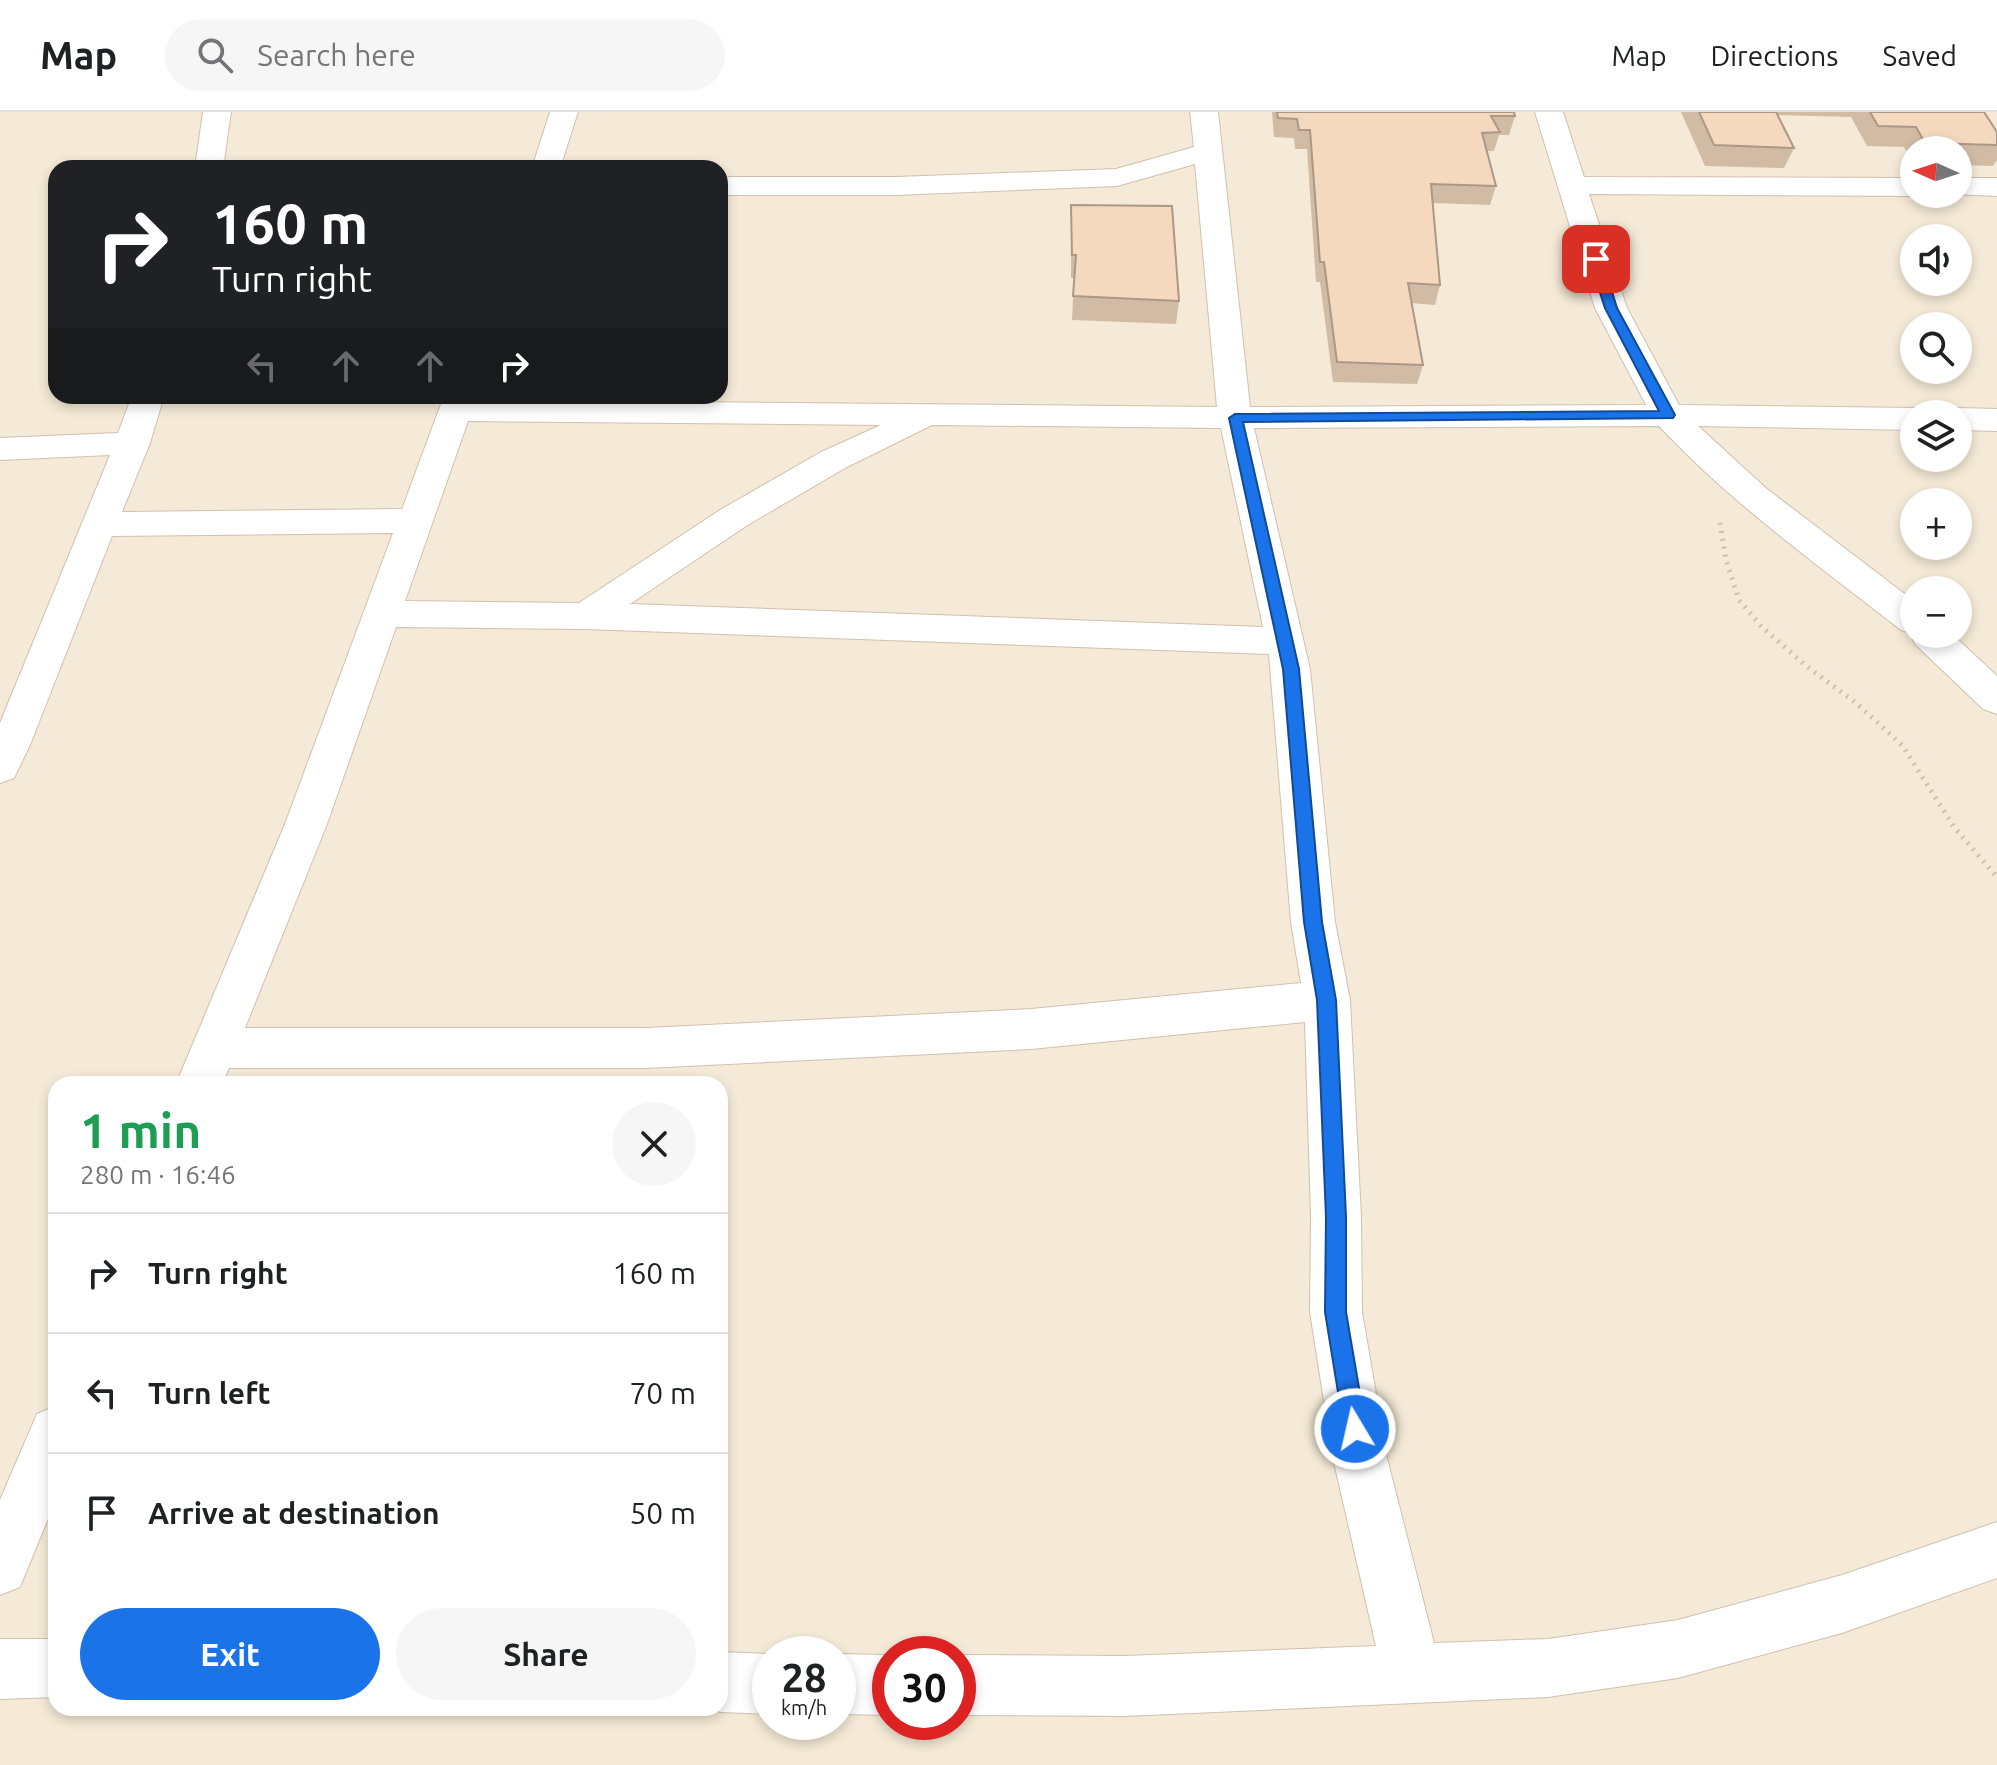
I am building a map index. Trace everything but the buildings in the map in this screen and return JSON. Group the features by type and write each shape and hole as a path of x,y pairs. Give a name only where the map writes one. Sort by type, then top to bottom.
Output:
{"street":[{"path":"210,160 217,112"},
{"path":"549,160 564,112"},
{"path":"1549,112 1611,308 1668,415 1703,452 1900,610"},
{"path":"1117,177 1205,132"},
{"path":"1205,132 1189,198 1291,669 1313,922 1327,1000 1336,1217 1336,1312 1360,1458 1412,1673"},
{"path":"728,186 896,186 1117,177 1189,198"},
{"path":"1573,185 1900,187"},
{"path":"1972,187 1997,187"},
{"path":"0,767 10,728 133,443 145,404"},
{"path":"457,404 306,824 206,1066 1031,1029 1327,1000"},
{"path":"497,404 932,415 1235,418 1668,415 1900,419"},
{"path":"586,616 733,518 833,460 932,415"},
{"path":"1972,419 1997,420"},
{"path":"0,449 133,443"},
{"path":"98,524 415,521"},
{"path":"382,614 586,616 1284,641"},
{"path":"1943,648 1997,699"},
{"path":"0,1567 48,1452"},
{"path":"976,1685 1125,1686 1548,1668 1678,1649 1842,1604 1997,1550"},
{"path":"0,1669 48,1668"},
{"path":"728,1682 752,1683"}],"path":[{"path":"1703,452 1719,512 1726,560 1739,600 1761,626 1794,656 1856,703 1902,745 1954,827 1997,877"}],"shaded area":[{"path":"0,112 1997,112 1997,1765 0,1765"}],"route":[{"path":"1355,1429 1336,1312 1336,1217 1327,1000 1313,922 1291,669 1235,418 1668,415 1611,308 1596,259"}]}
